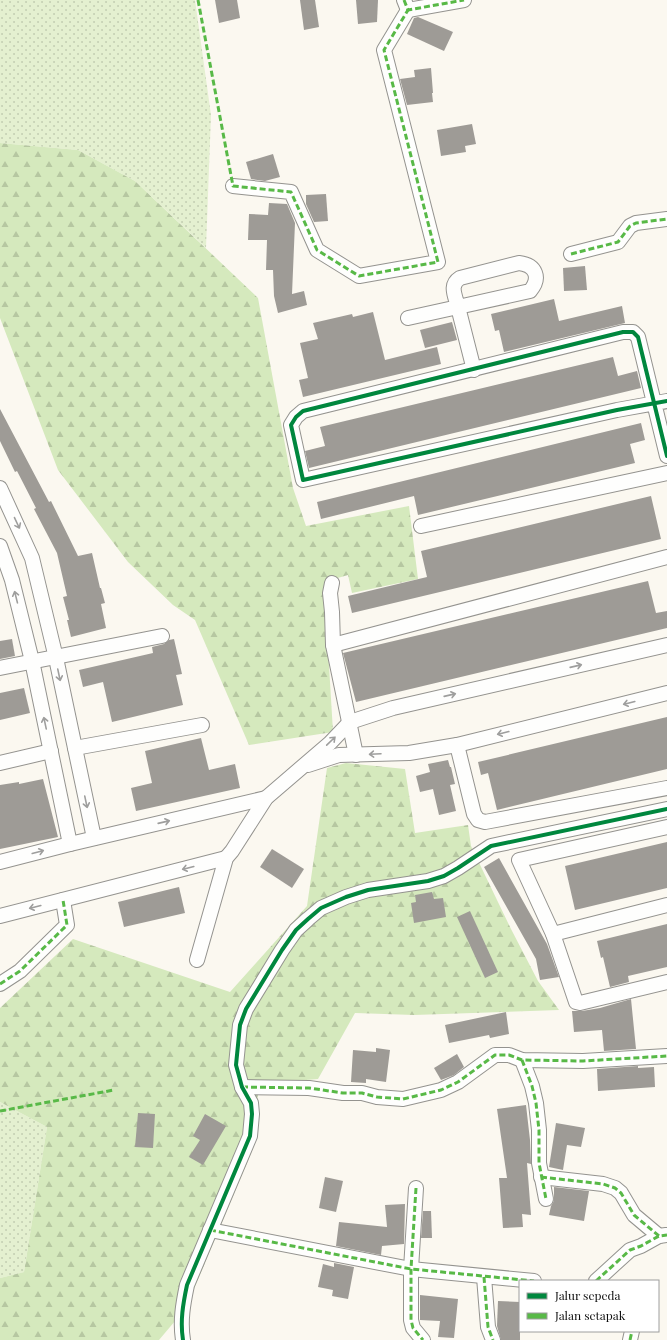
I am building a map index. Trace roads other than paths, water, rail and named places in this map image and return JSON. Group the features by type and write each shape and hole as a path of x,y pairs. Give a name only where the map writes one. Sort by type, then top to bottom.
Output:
{"street":[{"path":"233,186 291,192 317,250 360,276 438,262 384,50 406,5 464,0"},
{"path":"571,254 618,242 630,226 636,223 667,219"},
{"path":"408,318 458,307 530,291 534,285 535,273 532,267 519,262 460,278 454,282 453,286 458,307 474,370"},
{"path":"661,402 303,480 291,425 296,417 303,411 623,332 633,332 638,337 661,402 667,456"},
{"path":"421,526 667,474"},
{"path":"0,488 32,558 56,658 94,838"},
{"path":"0,546 6,581 32,661 70,844"},
{"path":"334,646 667,557"},
{"path":"332,583 330,593 334,646 356,755"},
{"path":"0,668 162,636"},
{"path":"197,960 226,858 266,798 330,743 350,722 394,708 667,645"},
{"path":"302,767 340,755 409,752 457,744 667,693"},
{"path":"75,748 202,725"},
{"path":"457,744 474,814 478,820 485,822 667,788"},
{"path":"0,763 51,751"},
{"path":"0,862 94,838 266,798"},
{"path":"182,1340 182,1307 187,1285 250,1136 252,1114 251,1103 242,1087 236,1065 240,1025 246,1008 296,930 321,908 346,897 368,890 428,881 444,876 491,846 667,809"},
{"path":"667,827 519,860 553,934 575,999 580,1004 667,982"},
{"path":"0,916 226,858"},
{"path":"0,984 20,971 67,925 63,900"},
{"path":"553,934 667,906"},
{"path":"242,1087 309,1088 343,1093 362,1093 377,1097 403,1098 432,1093 453,1085 494,1055 509,1055 522,1060 583,1061 667,1056"},
{"path":"522,1060 532,1086 536,1102 541,1178 546,1199"},
{"path":"541,1178 603,1184 615,1188 621,1193 634,1215 663,1236 630,1250 597,1280"},
{"path":"416,1188 411,1269 411,1320 413,1328 423,1340"},
{"path":"210,1230 411,1269 522,1280"},
{"path":"484,1277 488,1327 493,1340"}]}
